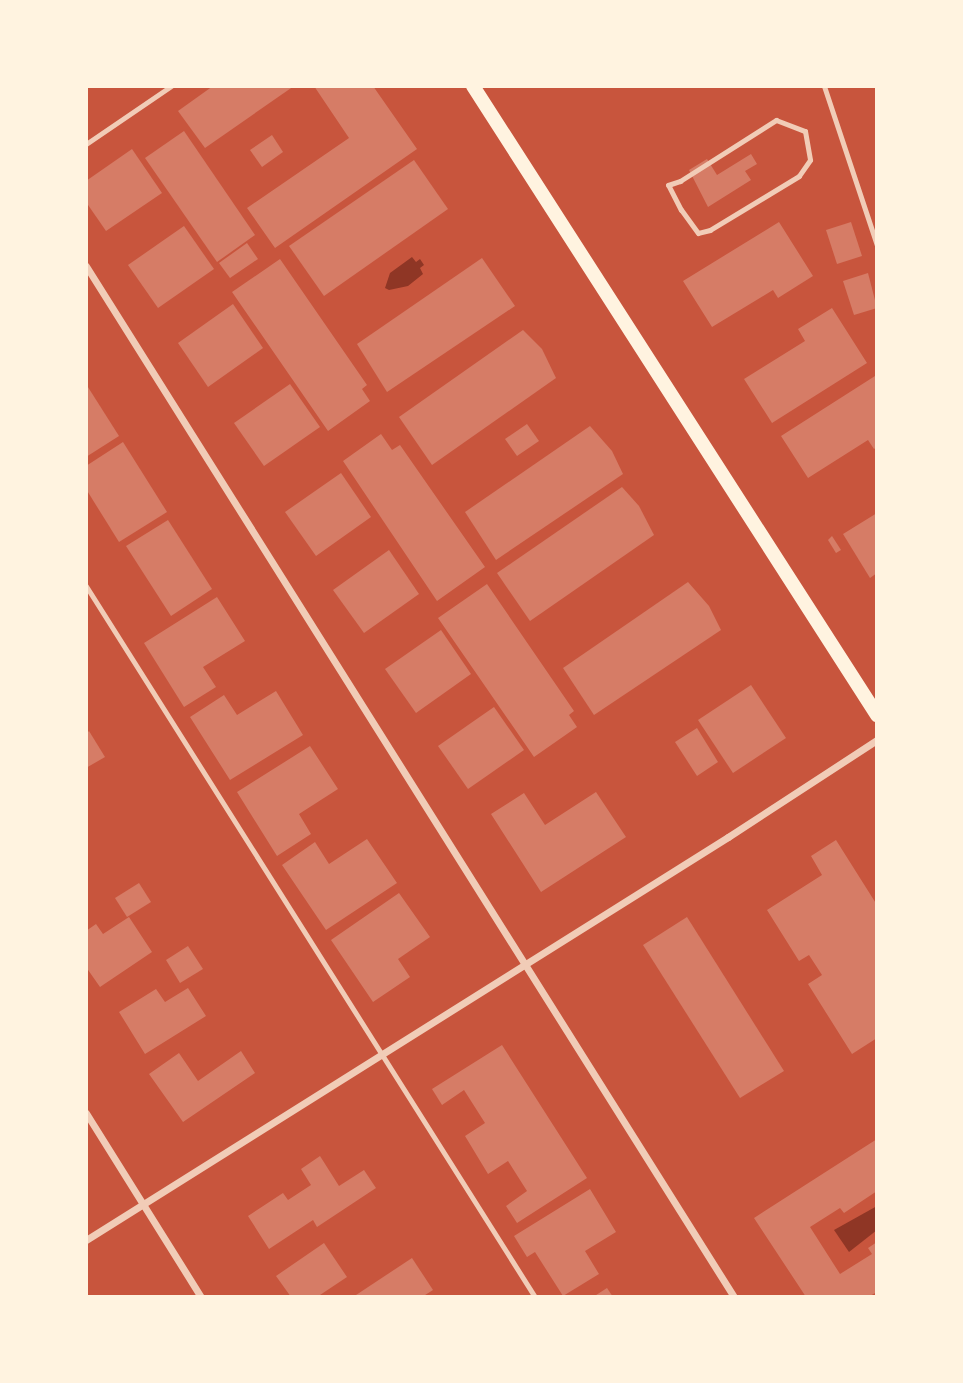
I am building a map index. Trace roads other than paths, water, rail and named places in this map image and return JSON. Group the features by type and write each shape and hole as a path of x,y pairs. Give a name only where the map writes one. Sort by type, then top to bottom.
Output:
{"main road":[{"path":"473,86 877,715"}],"street":[{"path":"86,266 734,1297"},
{"path":"86,1240 382,1056 877,740"},
{"path":"86,1113 201,1297"}],"lane":[{"path":"86,144 171,86"},
{"path":"824,86 877,245"},
{"path":"776,120 805,131 810,160 799,176 709,230 698,233 668,185 680,181 776,120"},
{"path":"86,586 536,1297"}]}
